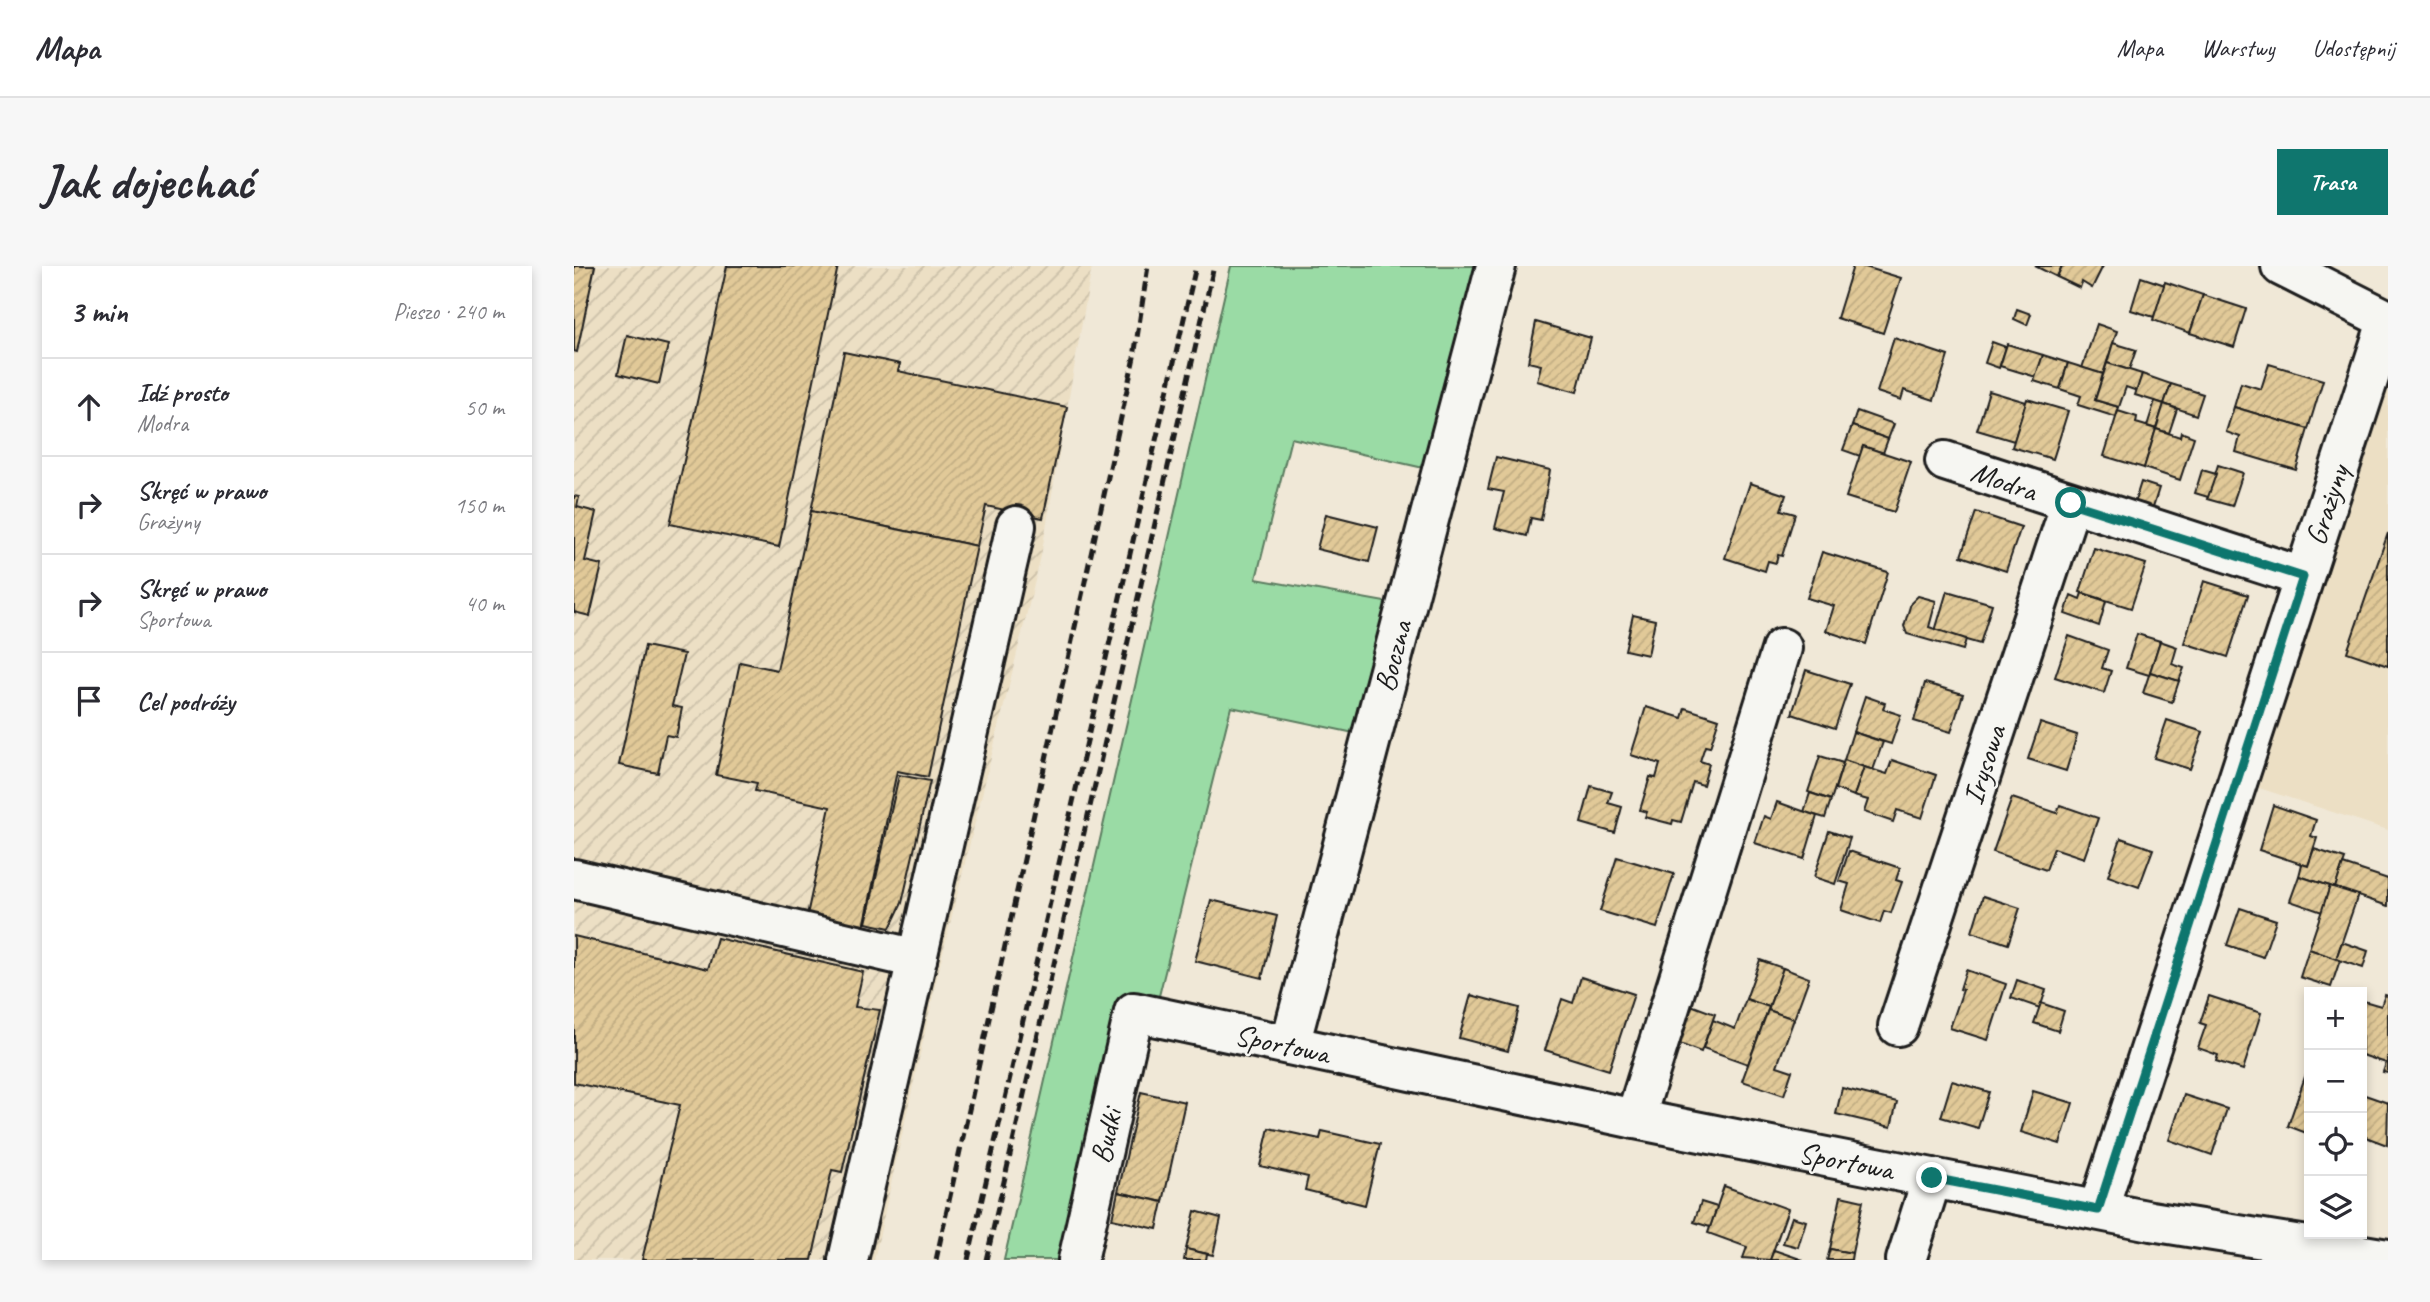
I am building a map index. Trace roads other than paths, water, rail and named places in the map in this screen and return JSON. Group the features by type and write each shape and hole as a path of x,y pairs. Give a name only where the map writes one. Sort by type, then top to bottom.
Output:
{"street":[{"name":"Boczna","path":"1290,1045 1496,266"},
{"path":"2281,266 2388,319"},
{"name":"Grażyny","path":"2098,1210 2388,319"},
{"name":"Modra","path":"1945,461 2303,577"},
{"name":"Irysowa","path":"1898,1026 2071,503"},
{"path":"848,1260 1016,526"},
{"path":"1635,1119 1782,648"},
{"path":"574,879 917,959"},
{"name":"Sportowa","path":"1134,1012 1635,1119 1932,1178 2151,1221 2388,1259"},
{"name":"Budki","path":"1078,1260 1134,1012"},
{"path":"1906,1260 1932,1178"}],"railway":[{"path":"936,1260 1134,357 1148,266"},
{"path":"968,1260 1196,266"},
{"path":"986,1260 1214,266"}]}
